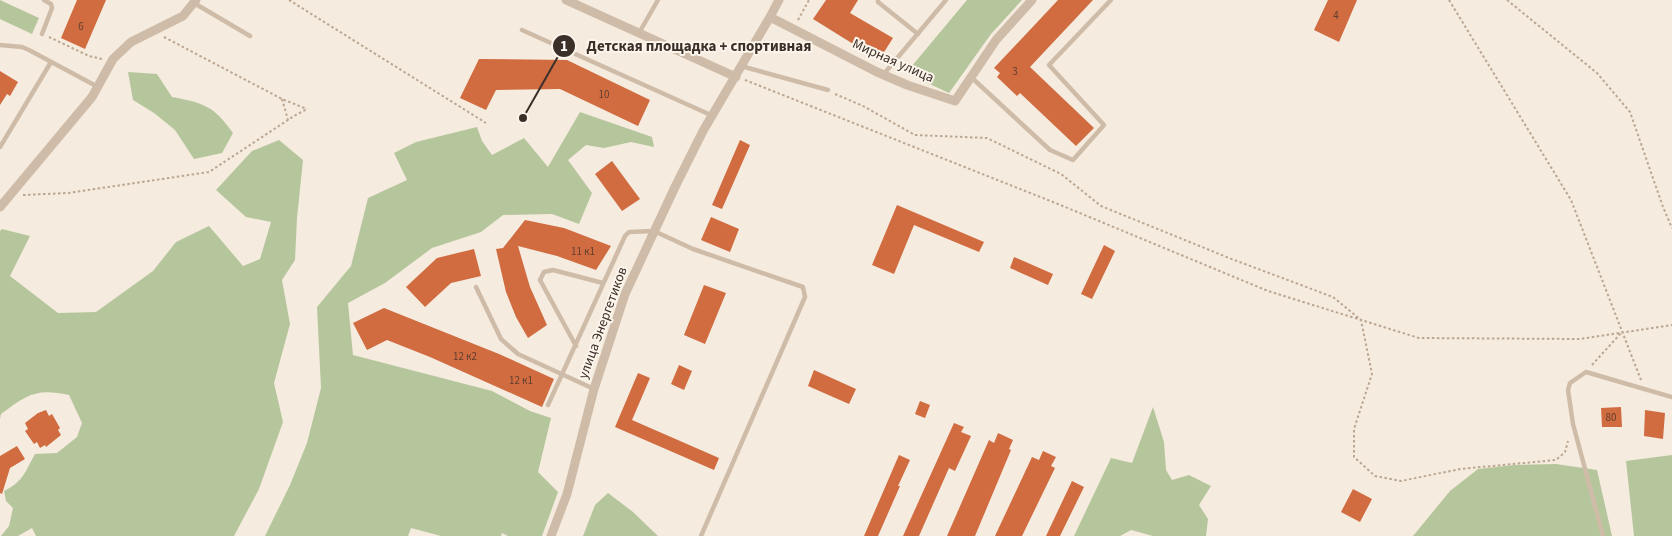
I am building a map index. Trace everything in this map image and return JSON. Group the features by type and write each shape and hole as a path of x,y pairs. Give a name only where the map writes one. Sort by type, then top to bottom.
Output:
{"street":[{"path":"566,0 736,76 779,0"},
{"name":"Мирная улица","path":"770,17 907,86 955,101 996,40 1032,0"},
{"path":"0,207 92,97 113,59 131,42 183,16 193,1"},
{"name":"улица Энергетиков","path":"551,536 567,494 594,389 625,294 654,231 713,116 736,76"}],"lane":[{"path":"42,34 52,8 44,0"},
{"path":"639,33 658,0"},
{"path":"878,0 878,2 918,34"},
{"path":"883,75 946,0"},
{"path":"971,77 1050,150 1074,160 1104,125 1049,65 1111,0"},
{"path":"193,1 250,36"},
{"path":"522,30 713,116"},
{"path":"0,45 22,47 98,87"},
{"path":"0,147 52,62"},
{"path":"741,66 828,90"},
{"path":"548,405 627,233 654,231 692,249 803,287 805,297 701,536"},
{"path":"576,346 540,280 541,276 548,270 553,270 603,283"},
{"path":"476,287 501,339 518,354 594,389"},
{"path":"1603,536 1573,424 1568,390 1570,382 1586,372 1672,397"}],"path":[{"path":"289,0 486,123"},
{"path":"793,29 809,0"},
{"path":"1449,0 1571,200 1644,389"},
{"path":"1507,0 1597,73 1630,112 1672,228"},
{"path":"9,198 68,192 209,172 307,109 282,99 153,32"},
{"path":"42,34 89,56 101,59"},
{"path":"736,76 1049,200 1268,292 1418,338 1580,339 1672,325"},
{"path":"828,90 863,106 915,135 987,138 1061,174 1102,206 1234,260 1333,297 1361,320 1372,374 1354,429 1354,457 1375,476 1402,481 1460,469 1556,460 1565,452 1573,424"},
{"path":"282,99 288,120"},
{"path":"1586,372 1622,332"}],"green space":[{"path":"0,0 39,18 32,34 0,19"},
{"path":"967,0 1022,0 991,34 949,93 906,73"},
{"path":"128,72 157,74 172,97 192,101 214,111 233,133 222,153 194,159 175,130 154,113 133,100"},
{"path":"580,112 652,137 654,147 631,142 604,148 586,145 568,160 592,193 579,224 552,214 503,215 481,232 432,248 385,283 348,303 353,355 492,391 530,411 551,418 538,472 558,492 542,536 508,536 502,533 501,536 441,536 411,528 408,536 265,536 290,485 307,443 321,388 317,307 351,266 368,198 407,180 394,153 416,142 477,127 482,141 492,155 524,138 548,167"},
{"path":"279,140 303,160 295,260 282,280 290,324 274,383 283,422 259,489 234,536 36,536 32,528 18,536 1,536 9,526 13,508 6,501 4,491 20,480 35,454 57,453 77,437 82,423 69,395 48,392 25,398 1,414 0,419 0,231 2,229 30,236 10,276 58,313 96,312 153,271 176,242 209,226 243,266 260,259 271,222 246,217 216,190 252,151"},
{"path":"1153,407 1164,442 1166,470 1172,480 1189,475 1211,486 1199,505 1208,519 1206,536 1153,536 1131,530 1120,536 1074,536 1111,458 1132,463"},
{"path":"1672,455 1672,536 1634,536 1626,461"},
{"path":"1556,464 1597,470 1612,536 1413,536 1450,491 1478,469 1514,465"},
{"path":"608,493 633,512 658,536 583,536 595,505"}],"building":[{"path":"77,0 106,0 85,49 61,38"},
{"path":"826,0 858,0 850,13 893,38 879,60 813,19"},
{"path":"1058,0 1093,0 1030,67 1094,128 1076,146 1020,93 1017,96 997,77 1000,73 994,68"},
{"path":"1328,0 1357,0 1339,42 1314,30"},
{"path":"479,59 567,60 650,100 638,126 560,89 496,90 486,110 460,98"},
{"path":"0,71 18,82 10,96 7,94 0,105"},
{"path":"740,140 750,145 722,209 712,205"},
{"path":"612,161 640,199 622,211 595,174"},
{"path":"897,205 984,242 979,252 914,225 894,274 872,265"},
{"path":"711,217 739,229 730,252 701,240"},
{"path":"525,220 564,228 611,246 596,270 557,256 518,246 530,287 547,325 528,338 516,317 506,292 496,249 503,248"},
{"path":"1104,245 1115,251 1092,299 1081,294"},
{"path":"474,249 481,276 451,283 425,307 406,287 437,258"},
{"path":"1014,257 1053,274 1048,285 1010,268"},
{"path":"704,285 726,293 705,344 684,335"},
{"path":"384,308 499,354 554,379 542,407 387,340 367,350 353,323"},
{"path":"679,365 692,371 684,390 671,384"},
{"path":"814,370 856,389 849,404 808,386"},
{"path":"638,373 650,378 632,420 719,458 714,470 615,427"},
{"path":"920,401 930,405 925,418 915,414"},
{"path":"1621,407 1622,427 1602,427 1601,408"},
{"path":"46,410 49,416 52,414 60,428 58,430 61,435 46,447 45,445 40,448 37,442 34,444 25,431 28,429 25,423 38,413"},
{"path":"1645,410 1665,413 1663,439 1644,436"},
{"path":"954,423 964,427 961,432 971,436 955,471 949,468 919,536 903,536"},
{"path":"998,433 1013,440 1009,449 1011,450 975,536 947,536 989,440 994,443"},
{"path":"17,446 25,459 10,468 2,494 0,493 0,456"},
{"path":"1043,451 1056,457 1051,466 1055,468 1022,536 995,536 1032,457 1039,460"},
{"path":"899,455 910,460 898,486 900,486 878,536 864,536"},
{"path":"1072,481 1084,487 1060,536 1046,536"},
{"path":"1353,489 1372,499 1360,522 1341,512"}],"place":[{"name":"Детская площадка + спортивная","path":"523,118"}]}
